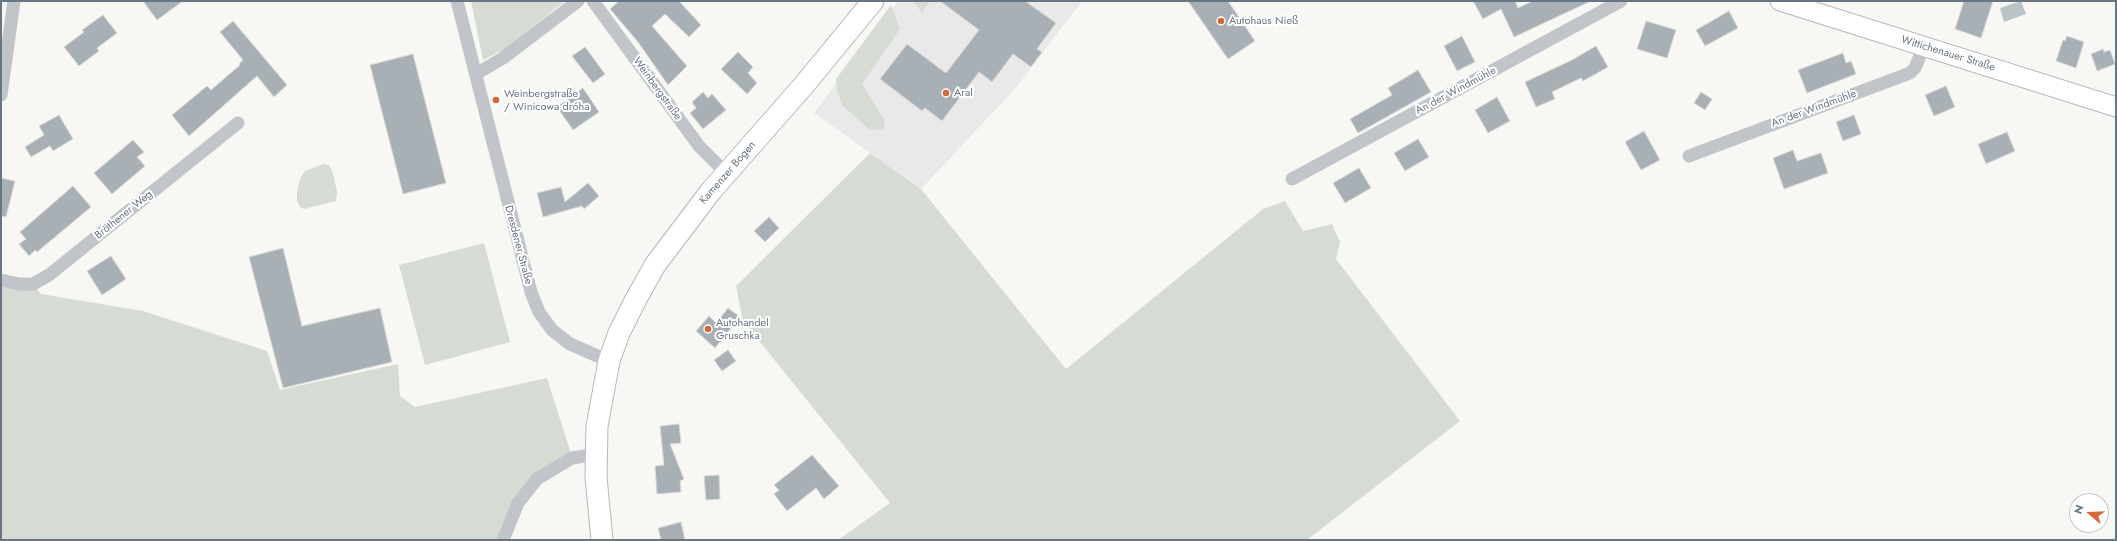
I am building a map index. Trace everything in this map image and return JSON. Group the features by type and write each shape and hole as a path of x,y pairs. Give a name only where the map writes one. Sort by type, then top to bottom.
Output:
{"main road":[{"name":"Kamenzer Bogen","path":"609,362 619,333 634,300 655,265 726,173 804,85 873,1"},
{"name":"Wittichenauer Straße","path":"1780,1 2116,107"},
{"path":"602,540 596,477 596,454 600,405 609,362"}],"street":[{"path":"1,95 14,1"},
{"name":"Dresdener Straße","path":"457,1 524,271 539,312 552,330 570,344 609,362"},
{"path":"476,74 503,58 578,1"},
{"name":"Weinbergstraße","path":"593,1 699,146 726,173"},
{"name":"An der Windmühle","path":"1292,179 1621,1"},
{"name":"An der Windmühle","path":"1689,156 1910,73 1915,68 1924,46"},
{"name":"Bröthener Weg","path":"1,280 19,284 33,284 49,275 238,123"},
{"path":"503,540 518,503 537,479 572,458 596,454"}],"shaded area":[{"path":"471,1 565,1 505,49 483,60"},
{"path":"898,1 1082,1 1014,90 921,189 814,113"},
{"path":"913,1 930,1 922,13"},
{"path":"2021,1 2026,14 2004,22 2000,8"},
{"path":"891,5 900,29 862,84 885,121 883,129 870,130 842,105 837,90 836,79"},
{"path":"870,153 921,189 1066,369 1263,209 1285,201 1303,231 1332,224 1340,242 1336,259 1460,421 1307,540 838,540 890,503 743,321 736,286"},
{"path":"324,164 329,165 333,173 337,192 336,201 304,209 300,207 297,201 297,191 300,179 305,171"},
{"path":"484,243 510,342 425,365 399,265"},
{"path":"1,280 33,284 41,294 143,311 267,351 280,390 398,364 400,396 415,407 547,378 572,457 537,479 503,540 1,540"}],"building":[{"path":"143,1 183,1 157,20"},
{"path":"619,1 679,1 701,25 689,37 665,14 652,26 687,66 668,85 638,42 610,9"},
{"path":"940,1 1025,1 1056,23 1037,49 1042,52 1031,67 1013,54 992,82 979,72 942,121 925,108 922,111 880,79 907,44 946,73 979,30"},
{"name":"Autohaus Nieß","path":"1188,1 1228,1 1255,41 1228,59"},
{"path":"1473,1 1515,1 1518,8 1533,1 1591,1 1514,37 1501,9 1483,19"},
{"path":"1964,1 1993,1 1981,38 1955,29"},
{"path":"1729,11 1738,28 1705,46 1696,30"},
{"path":"103,15 117,33 97,48 99,51 79,66 64,47 84,32 82,30"},
{"path":"233,21 287,85 274,97 257,76 189,136 172,115 207,86 211,90 240,65 239,64 243,60 220,32"},
{"path":"1646,21 1676,30 1667,58 1637,49"},
{"path":"1462,36 1475,62 1457,71 1444,46"},
{"path":"2067,36 2084,42 2076,68 2056,61 2063,40 2065,41"},
{"path":"1596,46 1608,67 1583,81 1581,78 1552,92 1555,99 1536,107 1525,82 1572,60"},
{"path":"585,47 605,74 593,83 572,56"},
{"path":"2103,49 2104,52 2110,50 2115,64 2097,71 2091,54"},
{"path":"738,52 753,67 748,73 757,83 747,94 721,69"},
{"path":"1843,53 1846,63 1851,61 1856,74 1807,93 1798,70"},
{"path":"413,54 446,183 403,194 370,65"},
{"path":"1418,70 1431,92 1358,133 1350,119 1392,95 1388,88"},
{"path":"1946,86 1955,107 1934,116 1925,95"},
{"path":"583,88 599,112 573,130 557,107"},
{"path":"703,92 708,98 712,94 726,110 703,129 690,113 696,108 692,102"},
{"path":"1701,92 1712,99 1705,110 1694,103"},
{"path":"1497,97 1510,121 1488,133 1475,110"},
{"path":"59,115 73,139 53,151 50,146 31,157 25,147 44,135 39,126"},
{"path":"1854,115 1861,134 1843,141 1836,122"},
{"path":"1644,131 1660,160 1641,170 1625,142"},
{"path":"2007,132 2015,151 1986,164 1978,144"},
{"path":"1418,139 1429,157 1405,171 1394,153"},
{"path":"133,140 144,152 137,157 145,166 112,194 94,173"},
{"path":"1793,150 1797,161 1821,153 1828,173 1784,189 1773,158"},
{"path":"1359,168 1371,188 1345,203 1333,183"},
{"path":"1,178 15,181 6,217 1,216"},
{"path":"588,183 599,196 584,209 582,206 543,217 537,193 561,187 565,202"},
{"path":"73,186 91,207 37,252 35,250 29,256 19,244 26,239 20,232"},
{"path":"769,217 779,228 765,242 754,231"},
{"path":"283,248 302,326 380,308 392,362 283,388 249,257"},
{"path":"111,256 126,279 102,295 87,271"},
{"path":"728,308 740,317 715,348 696,331 709,316 716,323"},
{"path":"728,350 736,361 722,371 714,360"},
{"path":"679,424 681,443 670,444 684,479 680,481 681,492 657,494 655,466 664,465 660,426"},
{"path":"812,455 839,486 824,499 816,488 787,511 774,494 779,490 774,485"},
{"path":"719,475 720,499 706,500 704,476"},
{"path":"681,522 685,540 661,540 658,528"}],"place":[{"name":"Autohaus Nieß","path":"1221,21"},
{"name":"Aral","path":"946,93"},
{"name":"Weinbergstraße / Winicowa dróha","path":"496,100"},
{"name":"Autohandel Gruschka","path":"708,329"}]}
